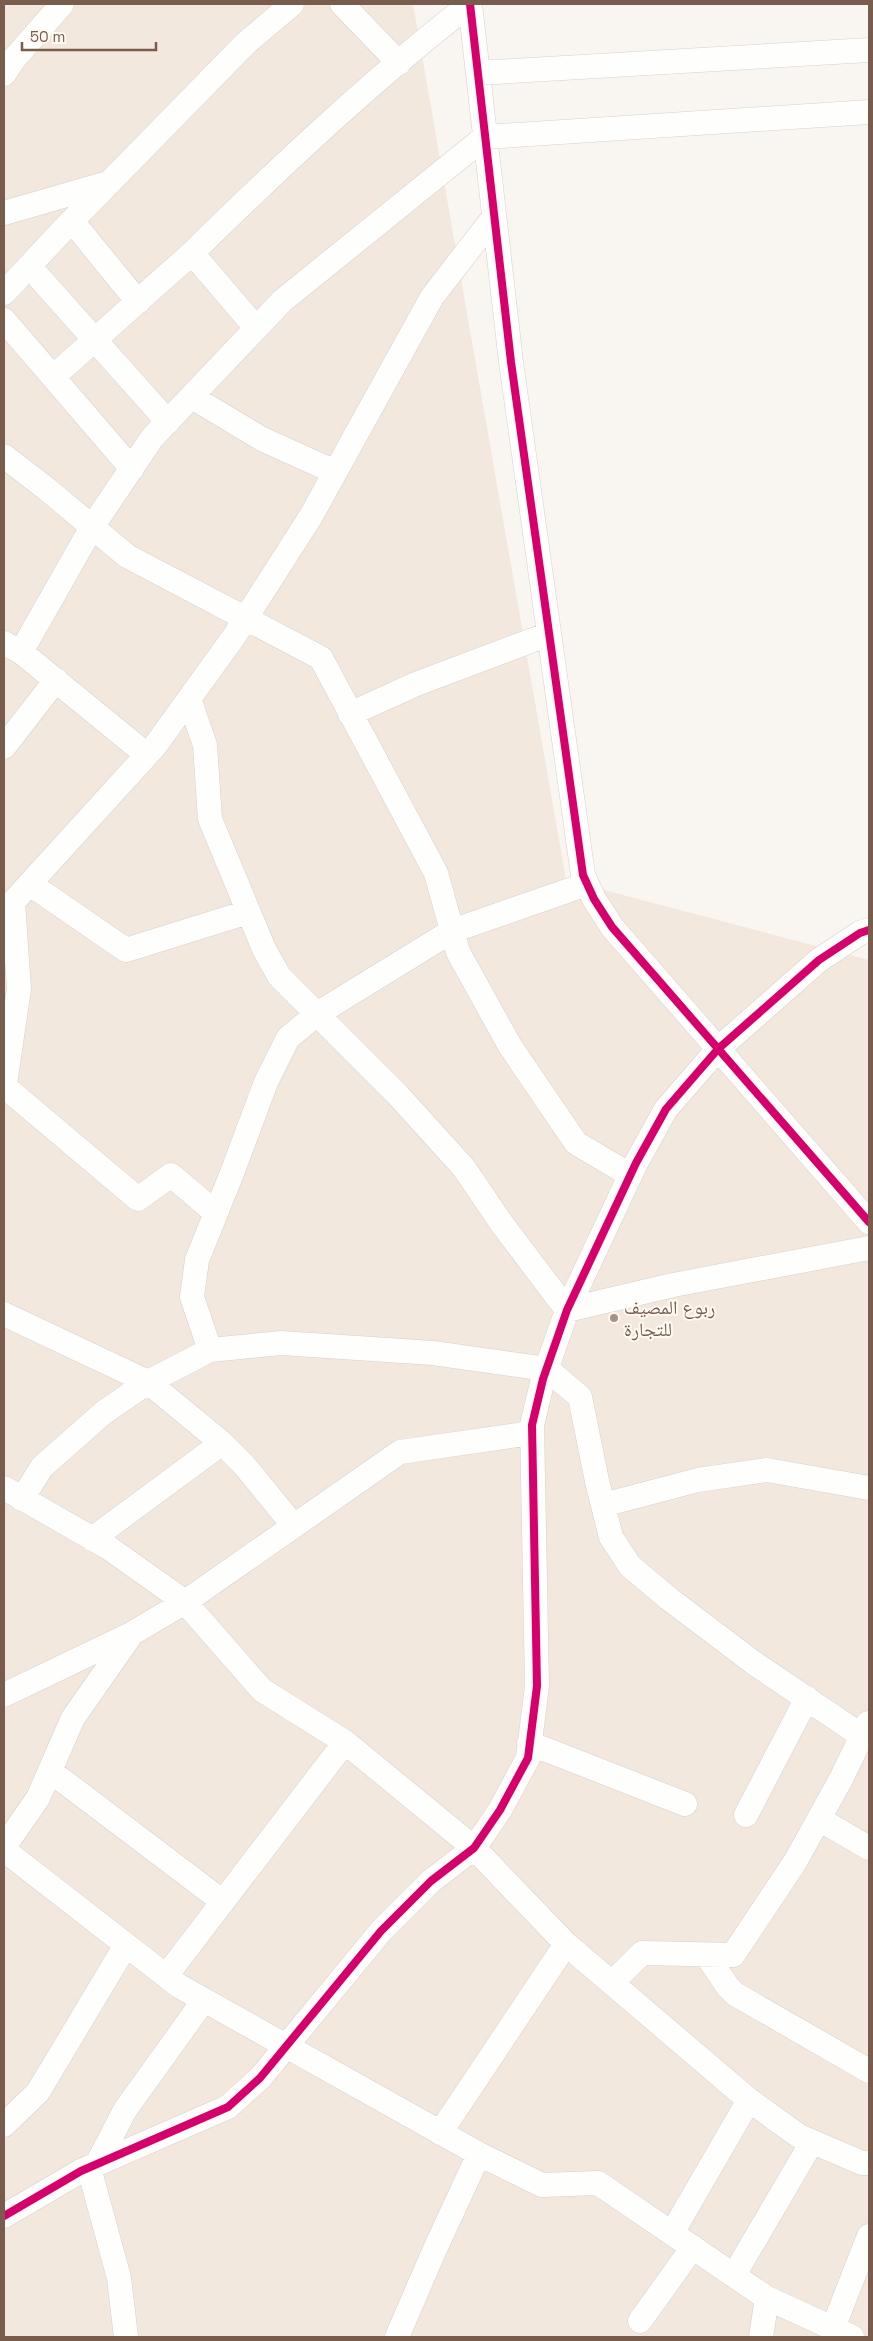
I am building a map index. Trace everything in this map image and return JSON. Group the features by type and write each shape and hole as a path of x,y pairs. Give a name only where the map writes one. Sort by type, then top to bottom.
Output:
{"street":[{"path":"4,74 62,4"},
{"path":"4,293 245,44 292,4"},
{"path":"342,4 399,63"},
{"path":"53,377 192,253 294,154 470,4"},
{"path":"470,4 511,362 583,875 594,899 612,927 869,1222"},
{"path":"478,74 869,50"},
{"path":"147,755 56,680 12,648 152,438 282,301 485,137 869,112"},
{"path":"4,214 108,184"},
{"path":"216,1213 171,1175 138,1199 5,1088 18,989 8,905 30,884 147,755 245,620 311,516 432,297 494,217"},
{"path":"72,221 138,302"},
{"path":"192,253 256,328"},
{"path":"29,266 168,422"},
{"path":"4,320 132,469"},
{"path":"192,397 262,440 335,472"},
{"path":"7,464 92,527 126,556 245,620 321,658 436,873 458,952 510,1046 576,1143 630,1175"},
{"path":"350,714 416,684 549,634"},
{"path":"4,747 56,680"},
{"path":"189,699 205,745 210,819 264,949 279,976 397,1094 464,1168 502,1224 567,1310"},
{"path":"30,884 126,950 248,912"},
{"path":"210,1350 192,1297 197,1260 266,1082 288,1038 317,1014 452,931 587,884"},
{"path":"4,2216 93,2166 228,2107 260,2078 381,1931 431,1881 474,1848 528,1758 537,1686 532,1425 547,1369 567,1310 630,1175 666,1109 718,1049 819,960 860,933 869,930"},
{"path":"567,1310 673,1285 869,1248"},
{"path":"4,1314 148,1382 222,1443 244,1465 294,1526"},
{"path":"612,1983 642,1953 733,1956 795,1862 866,1728 807,1698 754,1663 668,1598 630,1566 611,1538 580,1397 547,1369 432,1353 281,1343 210,1350 148,1382 103,1414 13,1493 109,1548 184,1602 262,1690 345,1742 474,1848 566,1944 749,2100 799,2136 862,2163 869,2163"},
{"path":"4,1695 131,1634 184,1602 400,1452 532,1433"},
{"path":"92,1539 222,1443"},
{"path":"603,1505 698,1480 767,1470 869,1488"},
{"path":"131,1634 73,1718 38,1798 4,1848 166,1976 204,2000 440,2133 542,2185 598,2183 767,2298 842,2333 869,2236"},
{"path":"746,1815 807,1698"},
{"path":"166,1976 345,1742"},
{"path":"530,1743 685,1804"},
{"path":"50,1771 222,1901"},
{"path":"819,1819 869,1848"},
{"path":"440,2133 566,1944"},
{"path":"4,2125 38,2092 126,1945"},
{"path":"707,1956 735,1994 869,2071"},
{"path":"126,2337 119,2278 93,2166 125,2110 204,2000"},
{"path":"672,2233 749,2100"},
{"path":"734,2275 812,2142"},
{"path":"397,2337 434,2249 479,2154"},
{"path":"640,2321 693,2247"},
{"path":"761,2337 767,2298"}],"shaded area":[{"path":"4,4 413,4 566,880 869,960 869,2337 4,2337"}],"cycle path":[{"path":"470,4 511,362 583,875 594,899 612,927 869,1222"},
{"path":"4,2216 81,2171 228,2107 260,2078 381,1931 431,1881 474,1848 500,1810 528,1758 537,1686 532,1425 543,1379 567,1310 636,1163 666,1109 718,1049 819,960 860,933 869,930"}],"place":[{"name":"ربوع المصيف للتجارة","path":"614,1318"}]}
